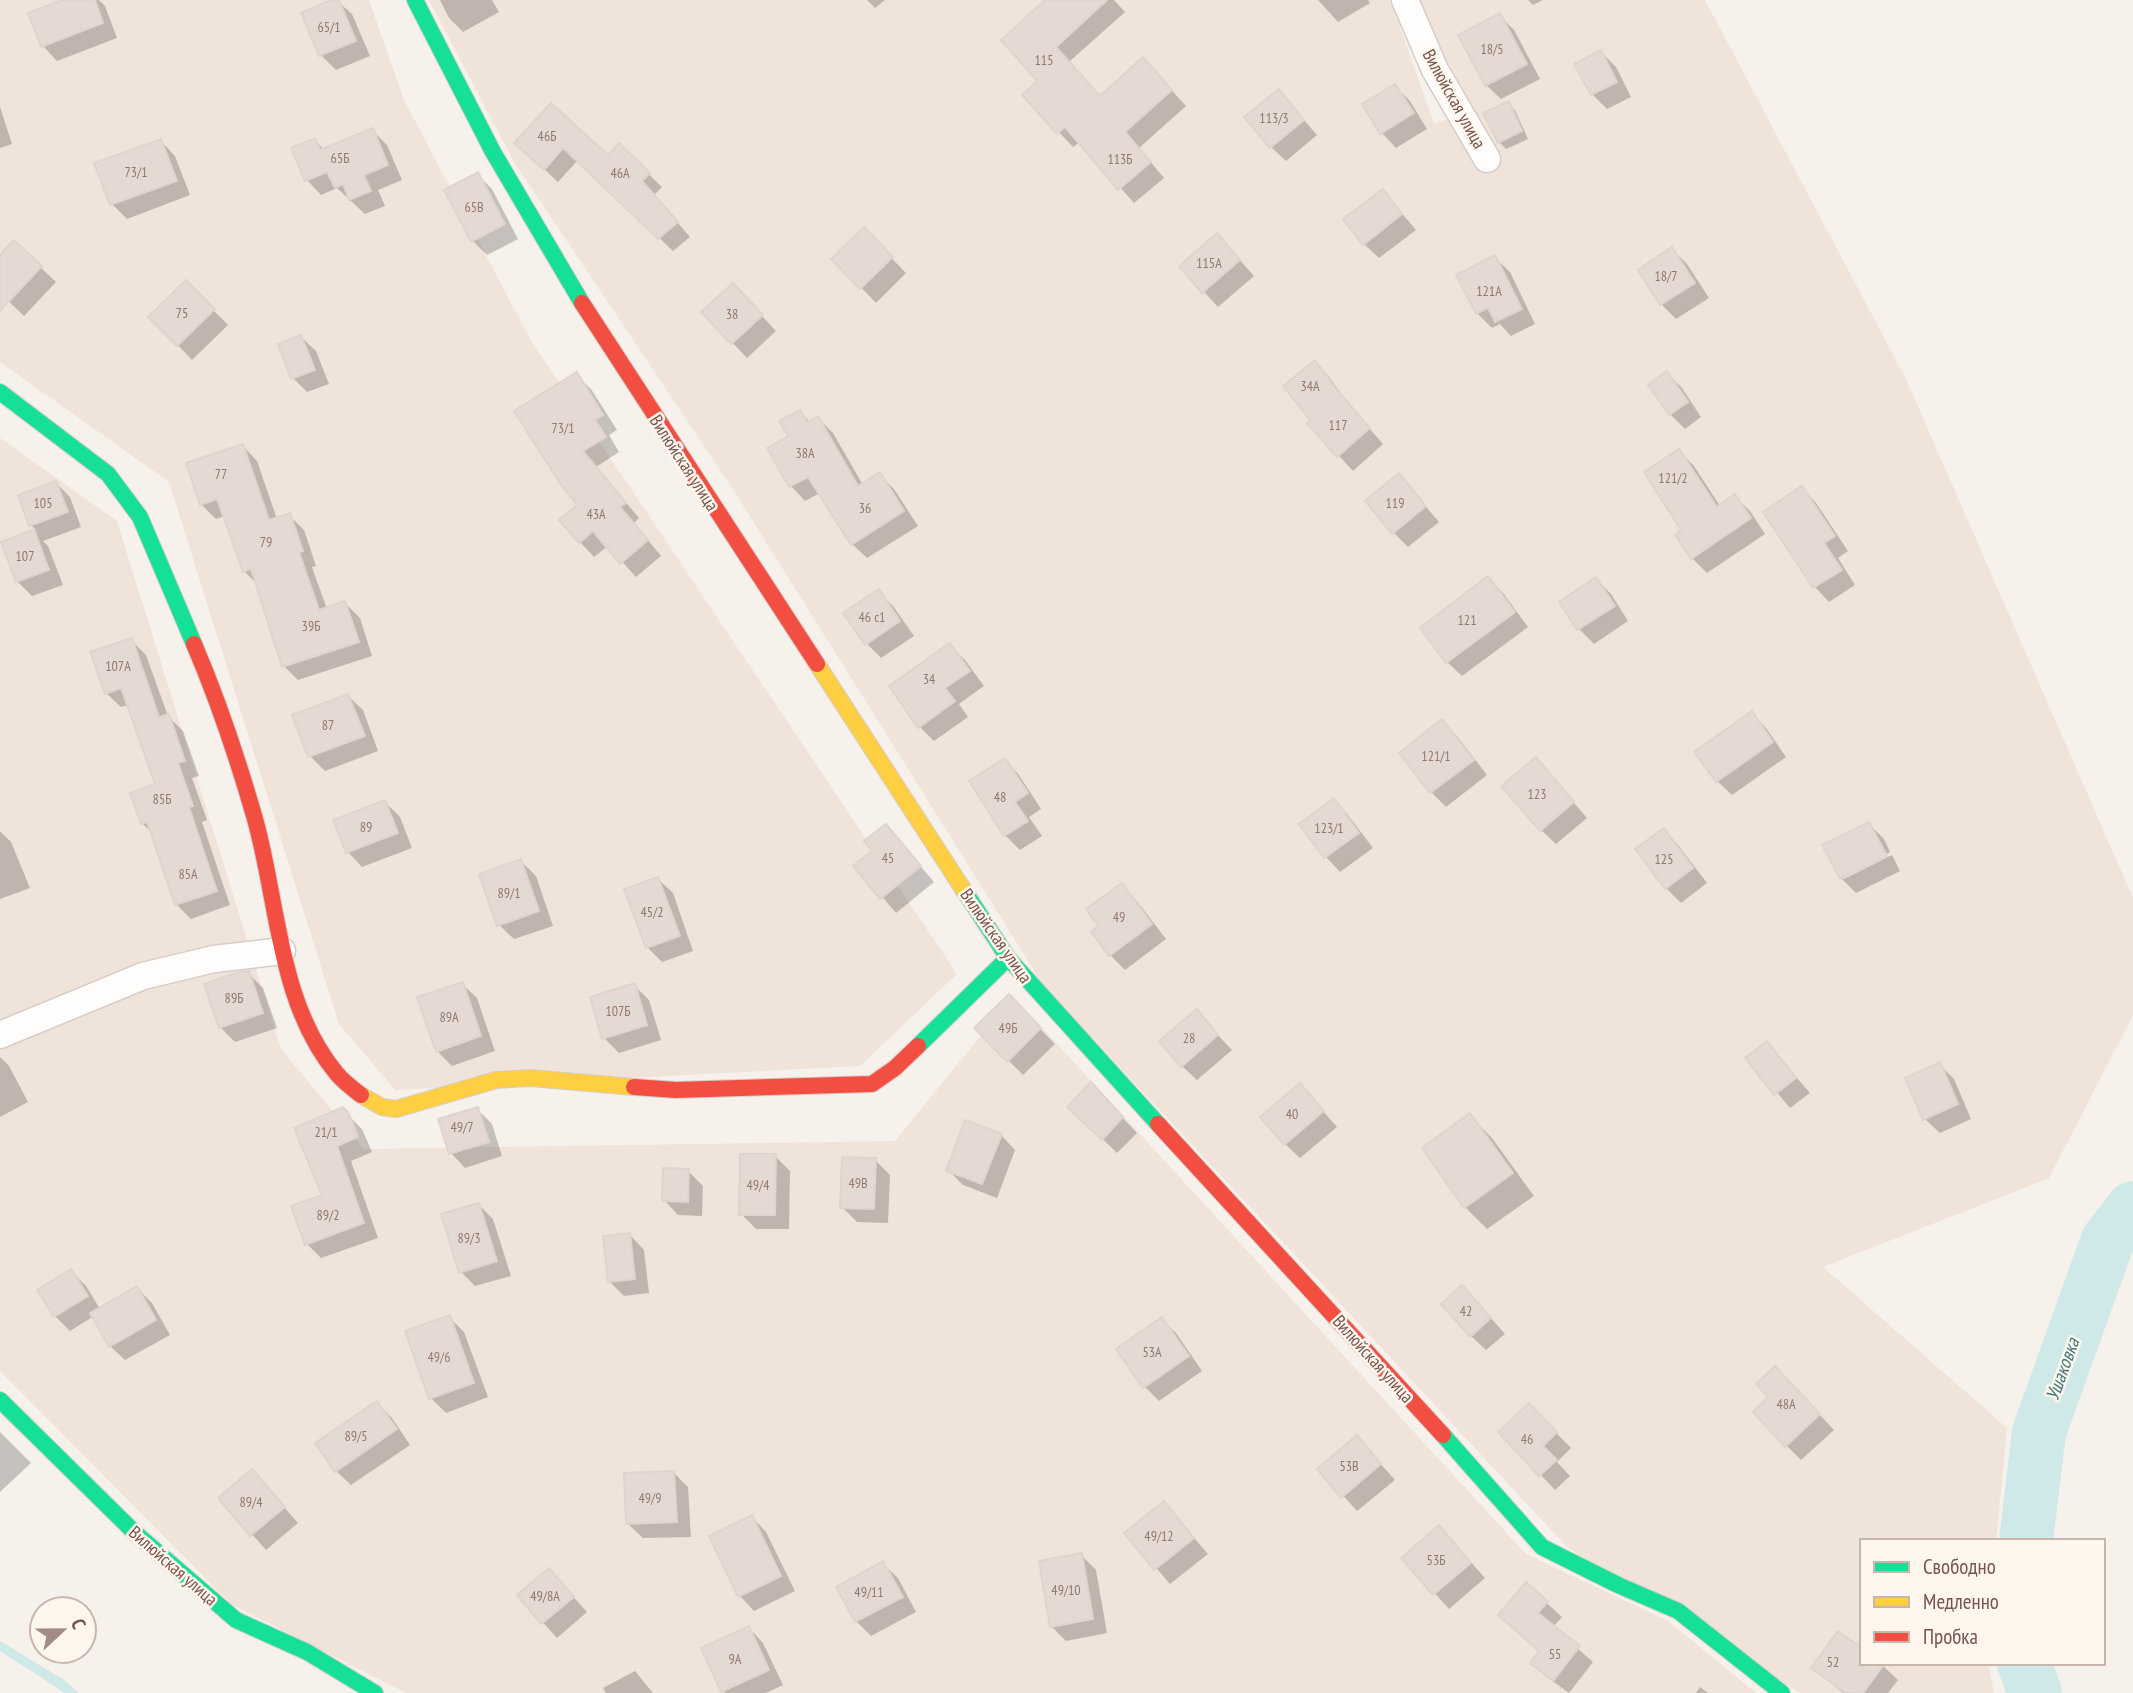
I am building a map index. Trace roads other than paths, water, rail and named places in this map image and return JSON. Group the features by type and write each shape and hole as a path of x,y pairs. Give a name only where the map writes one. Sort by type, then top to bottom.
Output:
{"street":[{"name":"Вилюйская улица","path":"415,0 450,75 579,299 1008,958 1490,1486 1542,1547 1678,1611 1782,1693"},
{"name":"Вилюйская улица","path":"1405,0 1435,70 1487,159"},
{"path":"0,392 108,474 140,517 208,679 255,820 292,992 311,1035 338,1075 364,1098 382,1107 396,1109 496,1080 530,1078 676,1090 872,1084 895,1068 1008,958"},
{"path":"0,1035 143,976 214,959 282,951"},
{"name":"Вилюйская улица","path":"0,1399 133,1531 236,1620 307,1653 375,1693"}],"water":[{"path":"0,1641 28,1658 28,1665 39,1665 79,1693 65,1693 0,1651"}],"waterway":[{"name":"Ушаковка","path":"2026,1539 2039,1432 2108,1240 2133,1208"},
{"name":"Ушаковка","path":"2025,1665 2035,1693"}]}
